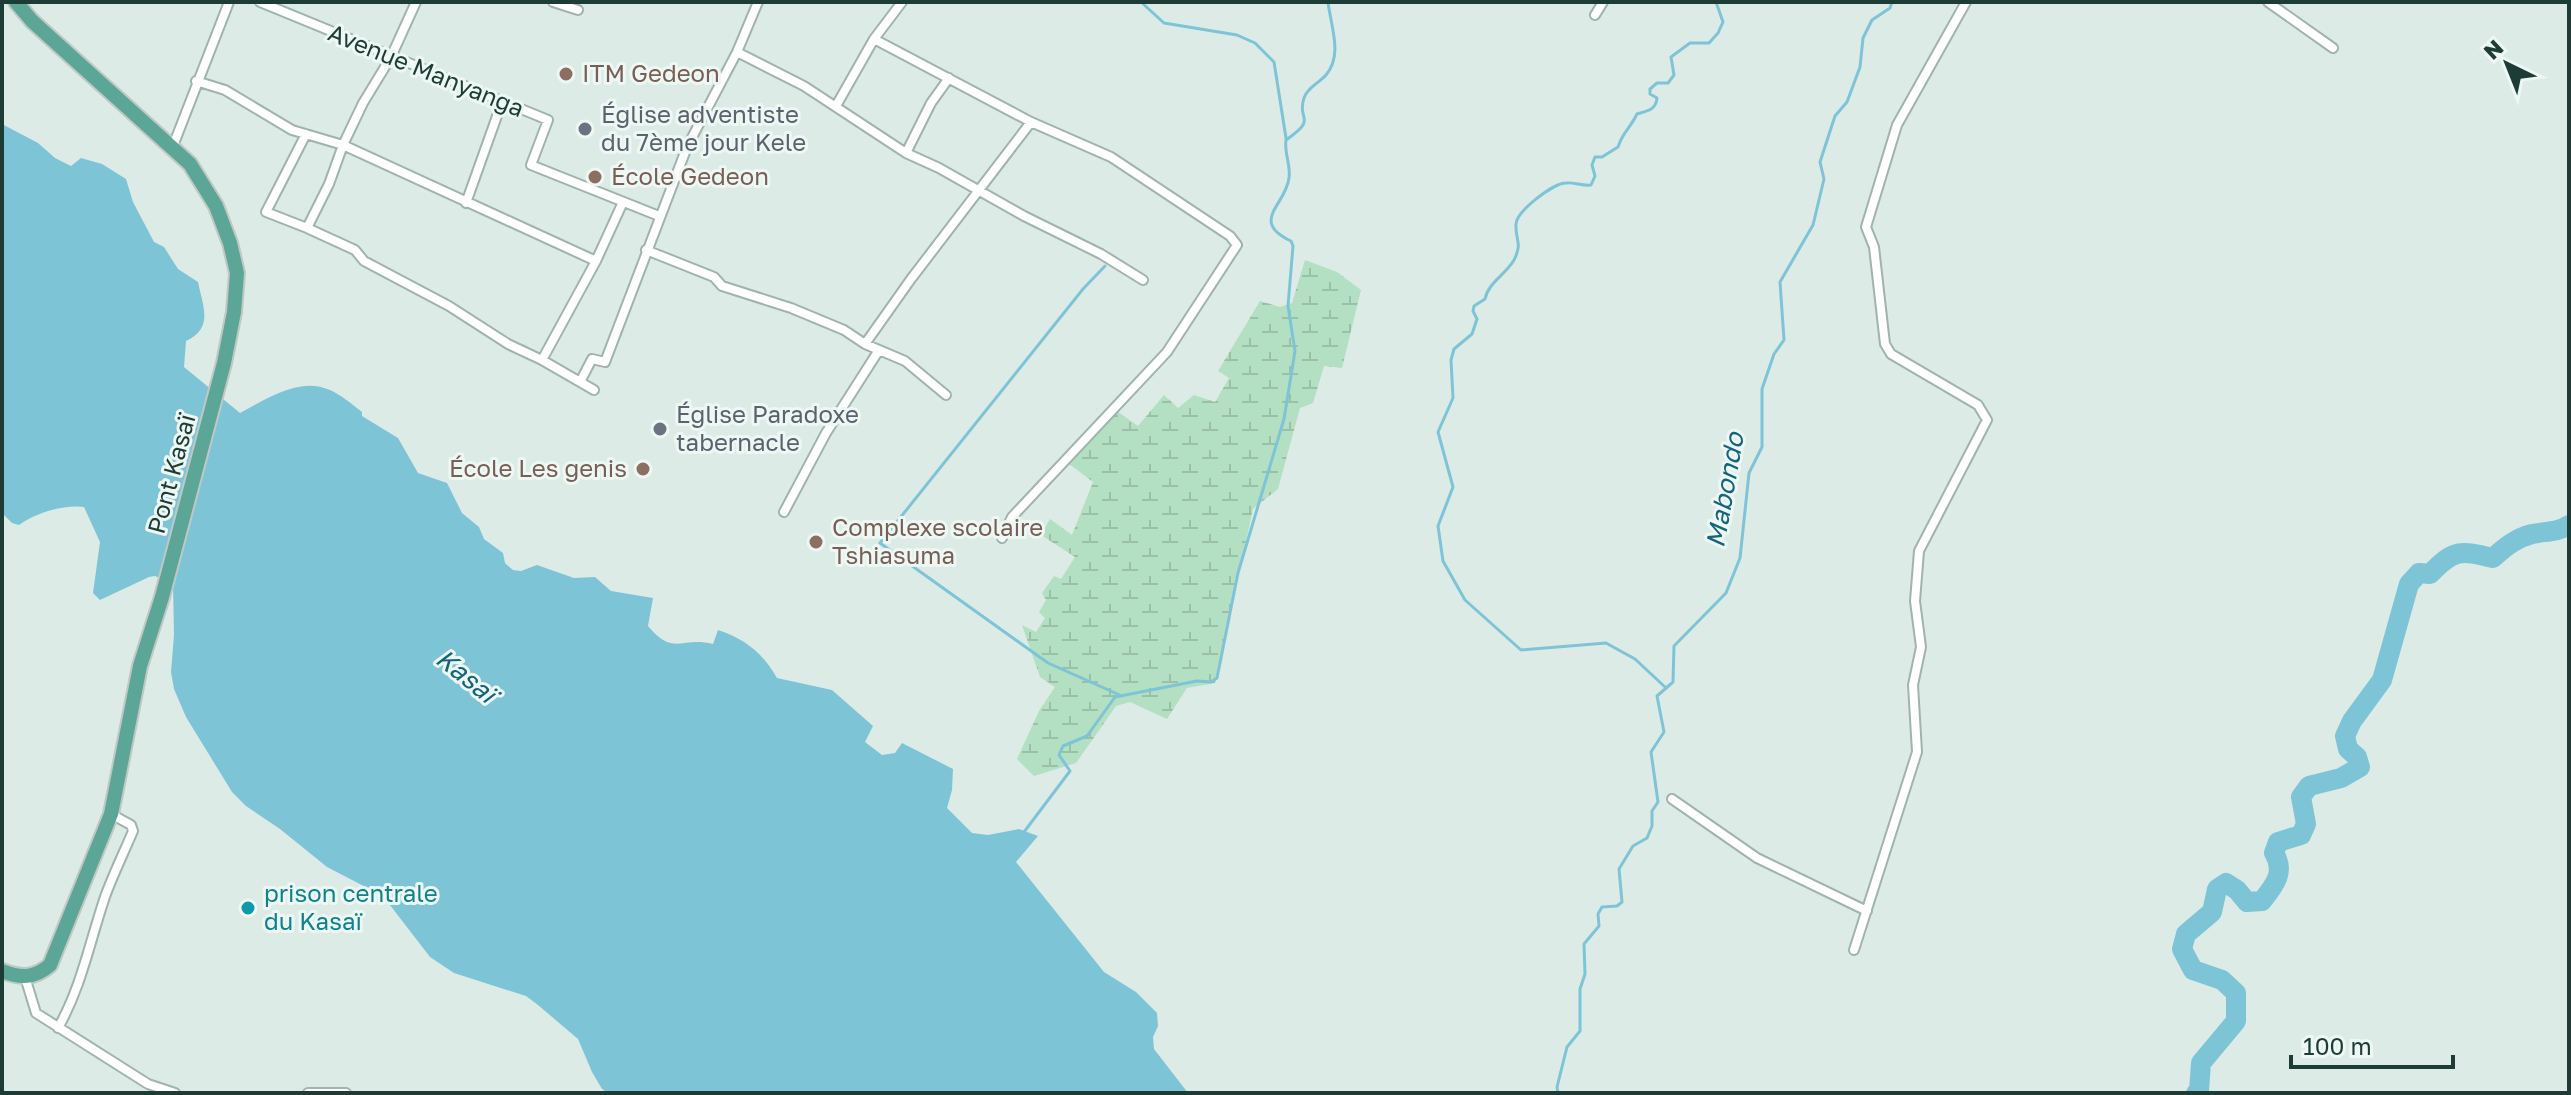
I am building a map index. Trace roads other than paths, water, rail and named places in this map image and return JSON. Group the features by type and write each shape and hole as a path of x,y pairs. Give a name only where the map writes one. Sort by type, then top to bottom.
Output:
{"main road":[{"name":"Pont Kasaï","path":"16,2 32,21 190,164 216,206 237,273 234,312 224,363 162,597 140,666 111,814 50,965 41,973 25,977"},
{"path":"2,971 25,977"}],"street":[{"path":"173,146 229,2"},
{"name":"Avenue Manyanga","path":"260,2 548,120 531,165 623,202"},
{"path":"307,228 363,103 391,57 416,2"},
{"path":"553,2 578,10"},
{"path":"580,382 592,359 605,362 687,147 737,52 758,2"},
{"path":"836,106 874,39 902,2"},
{"path":"1595,15 1603,2"},
{"path":"1854,950 1917,752 1913,685 1921,647 1915,601 1919,551 1987,420 1978,405 1891,354 1885,344 1874,247 1866,227 1897,125 1966,2"},
{"path":"2268,2 2333,48"},
{"path":"874,39 1031,122 1111,157 1230,236 1237,245 1167,352 1012,517 1002,538"},
{"path":"737,52 804,86 906,153 1101,254 1143,280"},
{"path":"906,153 931,103 949,78"},
{"path":"196,81 225,90 292,130 343,145 596,261"},
{"path":"466,203 502,102"},
{"path":"865,344 1031,122"},
{"path":"306,134 266,212 355,250 364,261 594,390"},
{"path":"542,360 596,261 623,202 659,216"},
{"path":"646,250 714,277 722,286 791,308 844,330 865,344 905,361 946,395"},
{"path":"784,512 826,433 879,350"},
{"path":"1672,799 1757,858 1867,911"},
{"path":"58,1028 70,1008 106,895 133,831 131,825 111,814"},
{"path":"25,977 36,1013 148,1084 175,1093"},
{"path":"308,1093 346,1093"}],"water":[{"name":"Kasaï","path":"2,124 38,143 55,158 71,166 81,158 102,164 126,179 133,202 154,242 164,247 178,269 198,282 204,308 203,323 195,336 186,341 184,367 240,413 295,387 319,386 334,392 362,412 362,416 398,438 418,473 447,483 462,513 479,527 484,539 503,553 505,563 513,570 521,571 537,565 574,578 595,577 611,591 653,598 648,626 665,641 713,644 718,630 737,638 766,661 777,678 832,690 873,726 865,742 882,755 895,753 902,743 953,769 947,808 972,833 988,835 1019,829 1038,836 1016,862 1104,972 1136,992 1157,1013 1154,1049 1188,1093 608,1093 592,1072 578,1039 538,1005 526,996 454,973 430,957 383,896 327,867 232,792 186,717 174,689 171,672 173,584 155,576 149,577 100,600 93,593 100,542 84,507 50,510 19,525 12,523 2,513"}],"waterway":[{"path":"1141,2 1164,23 1237,35 1255,43 1274,62 1286,138"},
{"path":"1024,832 1070,771 1059,755 1063,746 1087,736 1115,697 1197,681 1211,682 1217,678 1238,573 1284,419 1295,351 1288,306 1293,246 1273,227 1271,219 1289,178 1286,140 1302,127 1302,105 1306,94 1326,75 1334,59 1328,2"},
{"path":"1665,687 1635,659 1606,643 1521,650 1465,600 1443,561 1438,526 1453,487 1438,432 1453,398 1451,360 1454,349 1472,334 1477,319 1474,306 1485,299 1490,288 1514,260 1518,249 1516,224 1522,212 1560,184 1591,185 1595,176 1592,165 1595,157 1602,157 1618,147 1637,114 1655,105 1657,98 1650,94 1650,89 1657,83 1668,83 1674,75 1671,57 1690,43 1709,43 1718,33 1723,22 1716,2"},
{"name":"Mabondo","path":"1558,1093 1567,1047 1580,1031 1584,944 1599,926 1598,914 1602,907 1617,906 1622,902 1619,869 1633,846 1647,838 1652,826 1652,811 1658,802 1651,752 1664,732 1657,696 1673,682 1674,646 1726,593 1740,558 1749,473 1762,447 1762,389 1774,354 1784,340 1780,282 1813,225 1824,179 1820,162 1835,116 1847,102 1860,67 1863,38 1872,20 1890,8 1892,2"},
{"path":"1105,266 1083,289 880,543 1048,663 1122,696"},
{"name":"Mabondo","path":"2196,1093 2199,1091 2201,1063 2236,1021 2236,993 2222,980 2193,970 2182,949 2186,934 2212,912 2217,889 2226,883 2247,902 2262,901 2279,873 2274,853 2278,842 2301,835 2306,824 2301,797 2309,786 2341,778 2360,767 2357,757 2348,749 2345,736 2352,721 2382,680 2409,584 2419,573 2430,574 2452,556 2465,553 2493,558 2521,538 2569,525"}],"place":[{"name":"ITM Gedeon","path":"566,74"},
{"name":"Église adventiste du 7ème jour Kele","path":"585,129"},
{"name":"École Gedeon","path":"595,177"},
{"name":"Église Paradoxe tabernacle","path":"660,429"},
{"name":"École Les genis","path":"643,469"},
{"name":"Complexe scolaire Tshiasuma","path":"816,542"},
{"name":"prison centrale du Kasaï","path":"248,908"}]}
